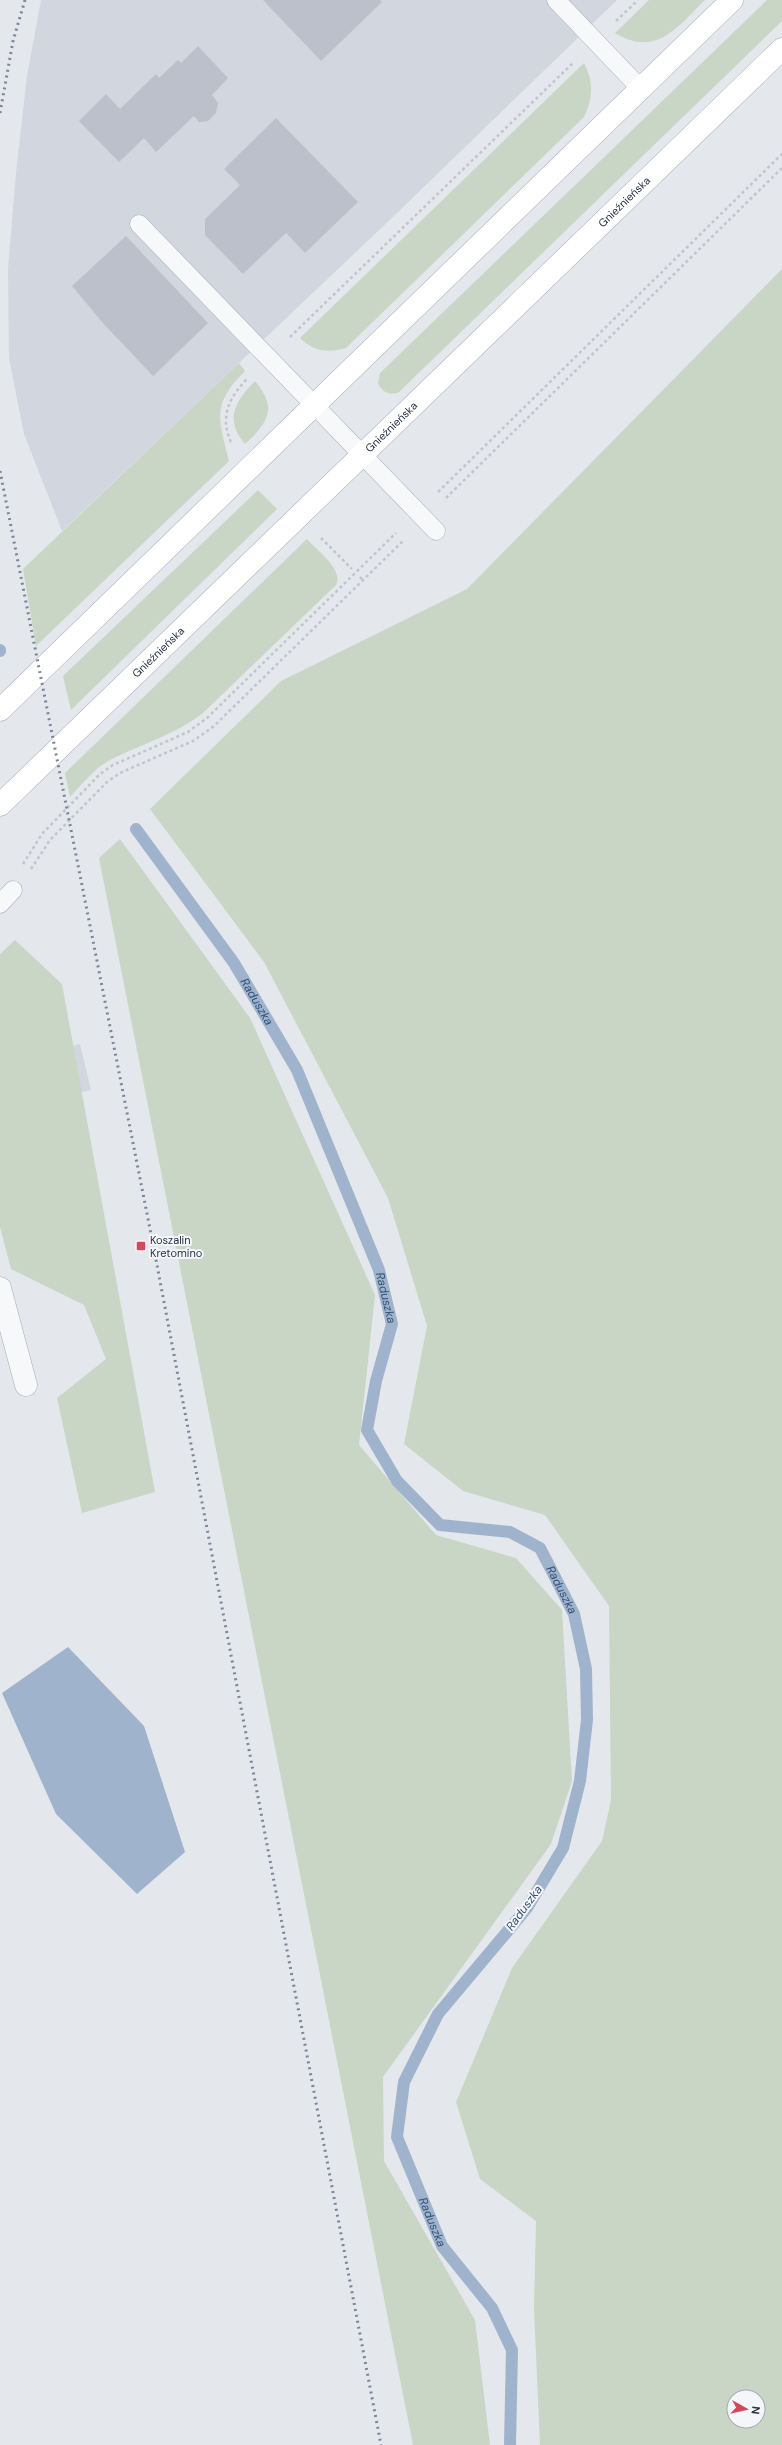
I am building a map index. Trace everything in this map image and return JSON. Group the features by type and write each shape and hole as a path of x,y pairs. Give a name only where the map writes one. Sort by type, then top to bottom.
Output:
{"main road":[{"path":"0,710 732,0"},
{"name":"Gnieźnieńska","path":"0,805 782,49"}],"street":[{"path":"0,1288 26,1385"}],"lane":[{"path":"556,0 641,89"},
{"path":"139,224 436,532"},
{"path":"0,904 13,890"}],"path":[{"path":"234,447 228,432 229,403 235,392 638,0"},
{"path":"320,536 352,569"},
{"path":"360,577 363,580"}],"shaded area":[{"path":"41,0 617,0 396,214 62,531 24,434 9,358 8,269 16,173 27,76"},
{"path":"80,1044 91,1090 50,1099 40,1053"}],"green space":[{"path":"649,0 705,0 675,29 655,41 643,42 630,40 615,33"},
{"path":"767,0 782,0 782,21 399,392 392,394 384,391 378,383 380,373"},
{"path":"584,63 591,83 591,97 584,117 346,348 333,351 316,349 305,343 300,338"},
{"path":"782,269 782,2445 540,2445 534,2309 536,2221 480,2179 456,2102 512,1968 602,1841 611,1800 609,1606 545,1515 463,1491 404,1444 427,1326 388,1198 264,962 150,809 281,681 467,589"},
{"path":"239,363 245,371 227,393 220,412 222,433 229,461 36,646 23,569"},
{"path":"255,381 266,399 268,407 267,415 260,429 245,444 235,427 235,411 242,396"},
{"path":"258,490 277,509 71,710 63,676"},
{"path":"307,539 333,566 337,579 336,585 203,713 181,727 110,760 88,777 70,797 65,773"},
{"path":"120,839 250,1018 375,1295 359,1445 436,1535 516,1558 562,1610 572,1781 551,1844 383,2077 384,2161 475,2320 490,2445 413,2445 99,858"},
{"path":"15,940 62,984 155,1492 82,1513 57,1398 106,1359 84,1305 11,1269 0,1227 0,954"}],"water":[{"path":"68,1647 144,1726 185,1852 137,1894 56,1814 2,1693"}],"building":[{"path":"263,0 380,0 382,2 321,61"},
{"path":"198,46 228,78 212,95 218,103 216,113 208,121 199,122 194,116 156,152 144,138 119,162 79,121 106,94 120,109 156,74 159,78 178,60 181,63"},
{"path":"276,118 358,202 305,253 286,233 243,274 205,235 205,219 240,185 224,169"},
{"path":"126,236 208,323 153,376 102,322 72,286"}],"waterway":[{"name":"Raduszka","path":"136,829 234,963 297,1070 379,1270 392,1324 376,1381 367,1430 397,1481 440,1525 510,1532 540,1548 574,1614 586,1669 587,1720 580,1781 563,1848 527,1908 438,2014 404,2082 397,2137 442,2246 492,2308 512,2350 510,2445"}],"railway":[{"path":"0,113 13,41 25,0"},
{"path":"0,471 153,1244 381,2445"}],"place":[{"name":"Koszalin Kretomino","path":"141,1246"}]}
